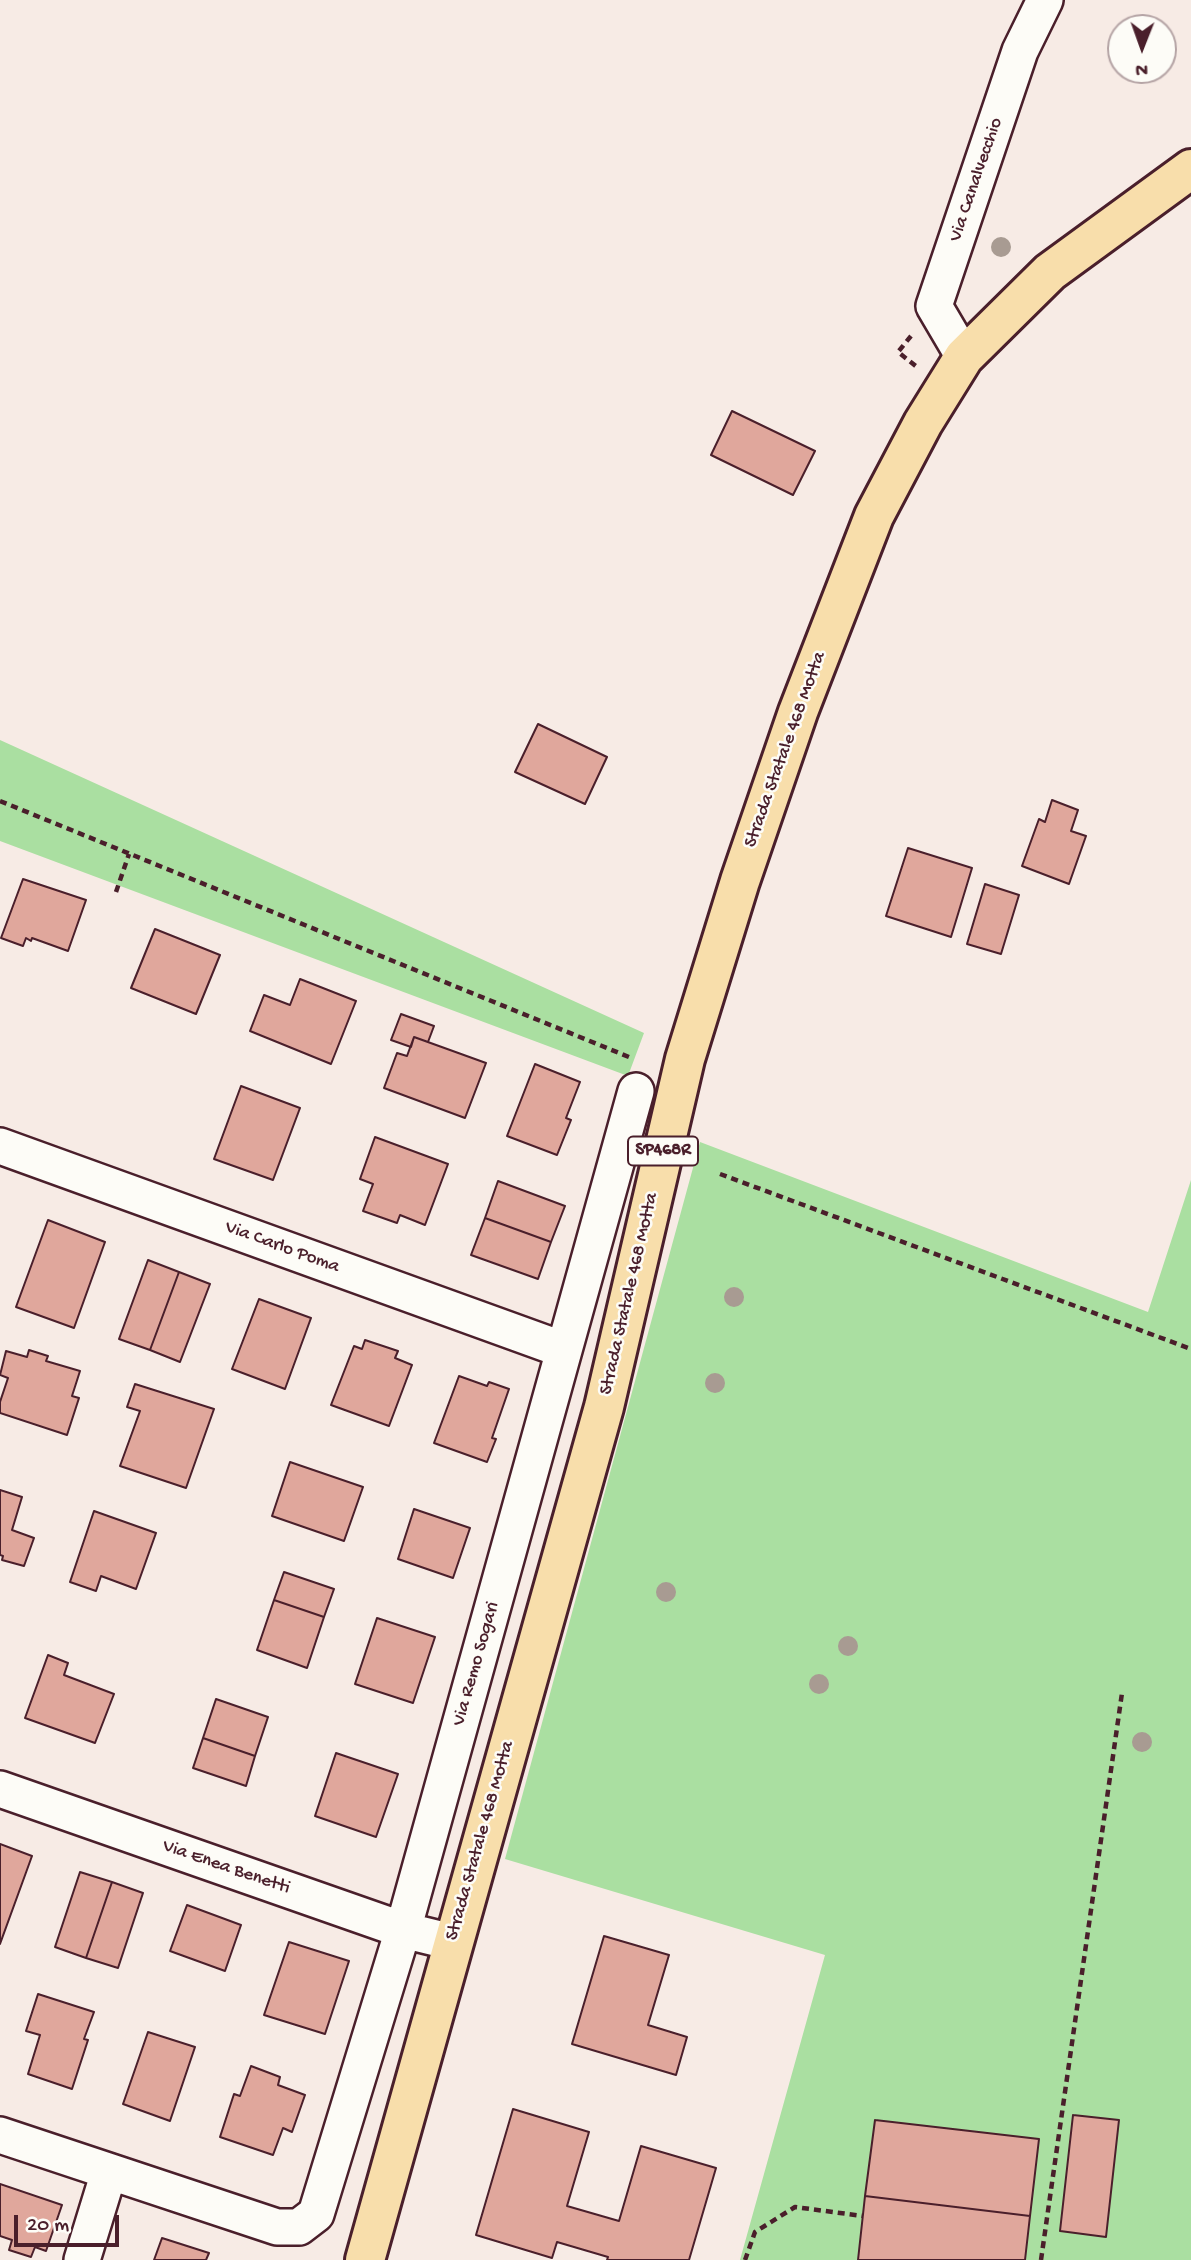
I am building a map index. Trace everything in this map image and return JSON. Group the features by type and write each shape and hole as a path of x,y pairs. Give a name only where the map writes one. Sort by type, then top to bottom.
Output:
{"main road":[{"name":"Strada Statale 468 Motta","path":"365,2260 604,1407 685,1059 740,881 798,712 874,516 923,423 964,357 1051,272 1191,169"}],"street":[{"name":"Via Canalvecchio","path":"964,357 934,306 1020,51 1045,0"},
{"name":"Via Remo Sogari","path":"108,2172 277,2227 299,2227 316,2214 403,1930 564,1350 635,1075"},
{"name":"Via Carlo Poma","path":"0,1146 564,1350"},
{"name":"Via Enea Benetti","path":"0,1789 403,1930 452,1942"},
{"path":"0,2135 108,2172 82,2260"}],"path":[{"path":"0,801 130,854 635,1075"},
{"path":"116,892 130,854"},
{"path":"720,1174 1191,1349"},
{"path":"1041,2260 1122,1693"},
{"path":"745,2260 755,2232 795,2207 863,2216"}],"green space":[{"path":"0,740 644,1033 628,1076 0,841"},
{"path":"700,1142 1148,1312 1191,1180 1191,2260 740,2260 825,1955 505,1859"}],"building":[{"path":"732,411 815,451 793,495 711,455"},
{"path":"538,724 607,757 585,804 515,772"},
{"path":"1052,800 1078,810 1071,831 1086,836 1069,884 1022,866 1039,819 1045,822"},
{"path":"908,848 972,868 951,937 886,916"},
{"path":"23,879 86,900 68,951 32,938 31,941 26,938 23,946 1,938"},
{"path":"985,884 1019,895 1001,954 967,944"},
{"path":"155,929 220,955 196,1014 131,988"},
{"path":"300,979 356,1001 331,1064 250,1031 264,995 290,1005"},
{"path":"401,1014 434,1026 428,1042 414,1037 411,1047 391,1040"},
{"path":"414,1037 486,1063 465,1118 384,1088 397,1053 407,1056"},
{"path":"535,1064 580,1082 566,1118 571,1120 557,1155 507,1136"},
{"path":"241,1086 300,1108 273,1180 214,1159"},
{"path":"375,1137 448,1164 425,1225 400,1215 397,1223 363,1211 373,1184 360,1179"},
{"path":"498,1181 565,1206 551,1242 485,1218"},
{"path":"485,1218 551,1242 538,1279 471,1255"},
{"path":"48,1220 105,1242 74,1328 16,1307"},
{"path":"148,1260 179,1272 150,1350 119,1339"},
{"path":"179,1272 210,1284 180,1362 150,1350"},
{"path":"259,1299 311,1318 285,1389 232,1369"},
{"path":"365,1340 398,1351 395,1358 412,1365 389,1426 331,1405 354,1346 362,1349"},
{"path":"29,1350 48,1356 46,1361 80,1371 72,1396 79,1398 67,1435 0,1413 0,1402 8,1378 0,1375 6,1351 27,1357"},
{"path":"459,1376 487,1386 489,1382 509,1389 492,1438 496,1439 487,1462 434,1443"},
{"path":"135,1384 214,1409 186,1488 120,1466 140,1411 127,1407"},
{"path":"290,1462 363,1487 344,1541 272,1516"},
{"path":"0,1490 22,1497 12,1530 34,1538 24,1566 2,1560 3,1556 0,1555"},
{"path":"414,1509 470,1528 453,1578 398,1559"},
{"path":"94,1511 156,1533 136,1589 101,1576 96,1591 70,1582"},
{"path":"284,1572 334,1589 324,1617 274,1600"},
{"path":"274,1600 324,1617 307,1668 257,1650"},
{"path":"377,1618 435,1637 413,1703 355,1684"},
{"path":"48,1655 68,1663 64,1675 114,1694 95,1743 25,1718"},
{"path":"216,1699 268,1717 255,1756 203,1738"},
{"path":"203,1738 255,1756 246,1786 193,1768"},
{"path":"336,1753 398,1774 376,1837 315,1816"},
{"path":"0,1844 32,1856 0,1944"},
{"path":"80,1872 112,1882 86,1958 55,1947"},
{"path":"112,1882 143,1893 118,1968 86,1958"},
{"path":"187,1905 241,1925 225,1971 170,1951"},
{"path":"604,1936 669,1955 648,2025 687,2037 676,2075 572,2044"},
{"path":"289,1942 349,1961 325,2034 264,2015"},
{"path":"38,1994 94,2012 84,2039 88,2040 72,2089 28,2074 40,2035 26,2031"},
{"path":"148,2032 195,2047 170,2121 123,2104"},
{"path":"251,2066 280,2077 278,2085 305,2095 292,2132 283,2128 273,2155 220,2137 234,2094 240,2096"},
{"path":"513,2109 589,2132 567,2206 619,2221 641,2146 716,2168 689,2260 607,2260 608,2257 557,2242 552,2258 476,2235"},
{"path":"1073,2115 1119,2120 1106,2237 1060,2231"},
{"path":"875,2120 1039,2139 1030,2216 865,2196"},
{"path":"0,2184 62,2205 46,2251 35,2247 31,2257 9,2250 12,2240 0,2236"},
{"path":"865,2196 1030,2216 1025,2260 858,2260"},
{"path":"162,2238 209,2253 206,2260 154,2260"}]}
